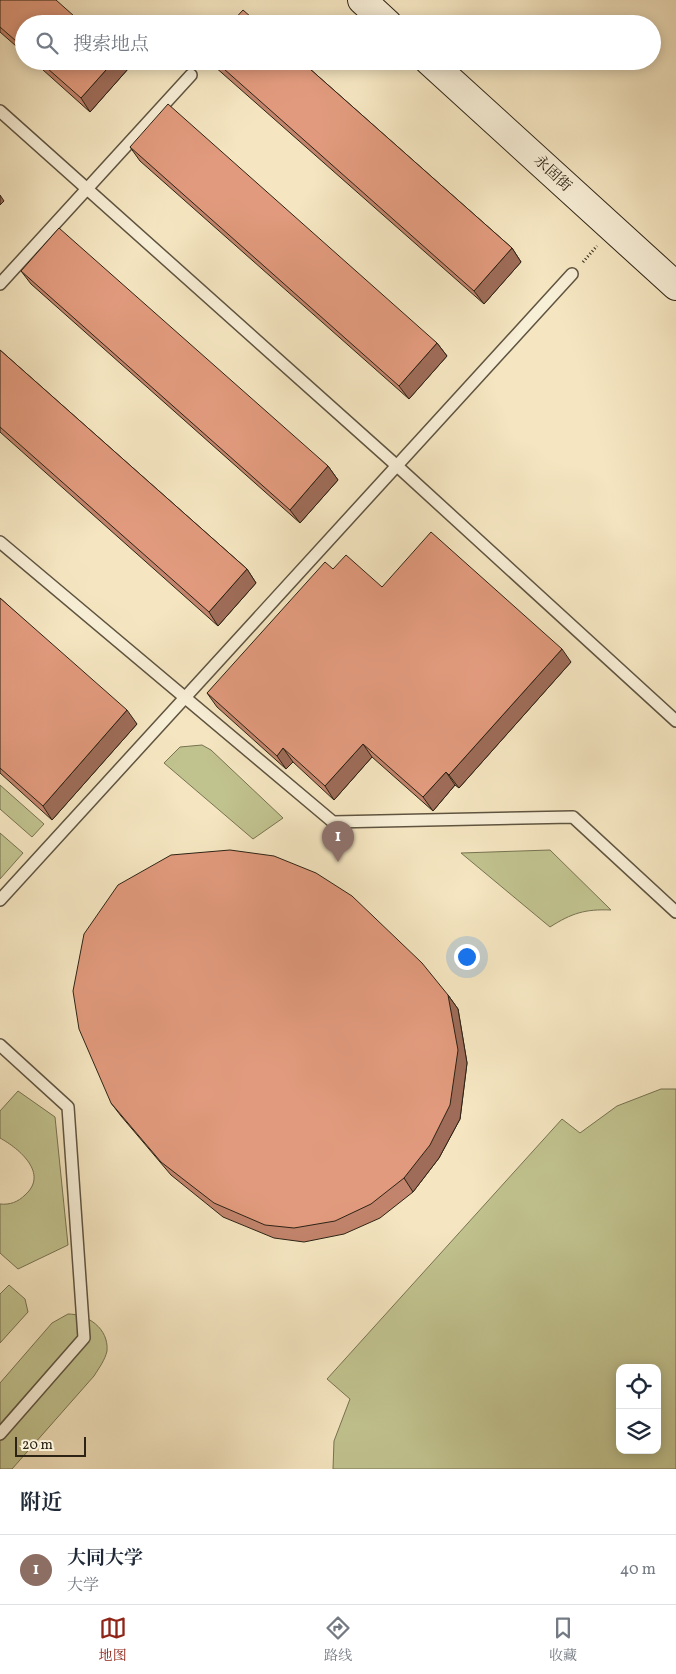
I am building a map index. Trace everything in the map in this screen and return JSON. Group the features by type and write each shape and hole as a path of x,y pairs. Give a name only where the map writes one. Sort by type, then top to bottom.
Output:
{"main road":[{"path":"362,0 378,15"},
{"name":"永固街","path":"439,70 676,286"}],"lane":[{"path":"0,284 191,75"},
{"path":"0,111 396,465 676,721"},
{"path":"0,900 572,274"},
{"path":"0,542 333,822 573,817 676,912"},
{"path":"0,1045 68,1107 84,1338 0,1434"}],"path":[{"path":"572,274 612,229"}],"green space":[{"path":"202,745 211,750 283,818 253,839 164,763 180,747"},
{"path":"0,785 44,824 32,837 0,809"},
{"path":"0,833 23,853 0,879"},
{"path":"550,850 611,910 594,910 579,913 565,918 550,927 461,853"},
{"path":"661,1089 676,1089 676,1469 333,1469 334,1441 350,1399 327,1379 562,1119 580,1133 617,1106"},
{"path":"18,1091 55,1117 68,1245 18,1269 0,1253 0,1204 20,1200 32,1187 34,1179 33,1171 23,1155 0,1138 0,1111"},
{"path":"9,1285 25,1299 28,1312 0,1343 0,1294"},
{"path":"68,1314 89,1320 101,1329 107,1343 105,1358 94,1376 12,1469 0,1469 0,1383 52,1323"}],"building":[{"path":"0,0 56,0 73,15 15,15 15,40 0,27"},
{"path":"243,10 249,15 238,15"},
{"path":"49,70 106,70 81,98"},
{"path":"225,70 311,70 512,248 474,291"},
{"path":"168,104 437,343 399,386 130,147"},
{"path":"59,228 328,466 290,510 21,271"},
{"path":"0,350 247,569 209,612 0,427"},
{"path":"431,532 562,649 449,775 446,772 423,797 363,744 325,786 283,748 277,756 207,693 325,562 333,569 346,555 382,587"},
{"path":"0,598 127,710 43,806 0,768"},
{"path":"230,850 274,856 316,873 352,896 422,963 448,995 458,1050 450,1105 430,1145 404,1178 371,1204 335,1221 294,1228 265,1225 214,1203 161,1162 111,1103 79,1029 73,991 84,934 118,885 171,855"}],"place":[{"name":"大同大学","path":"338,862"}]}
